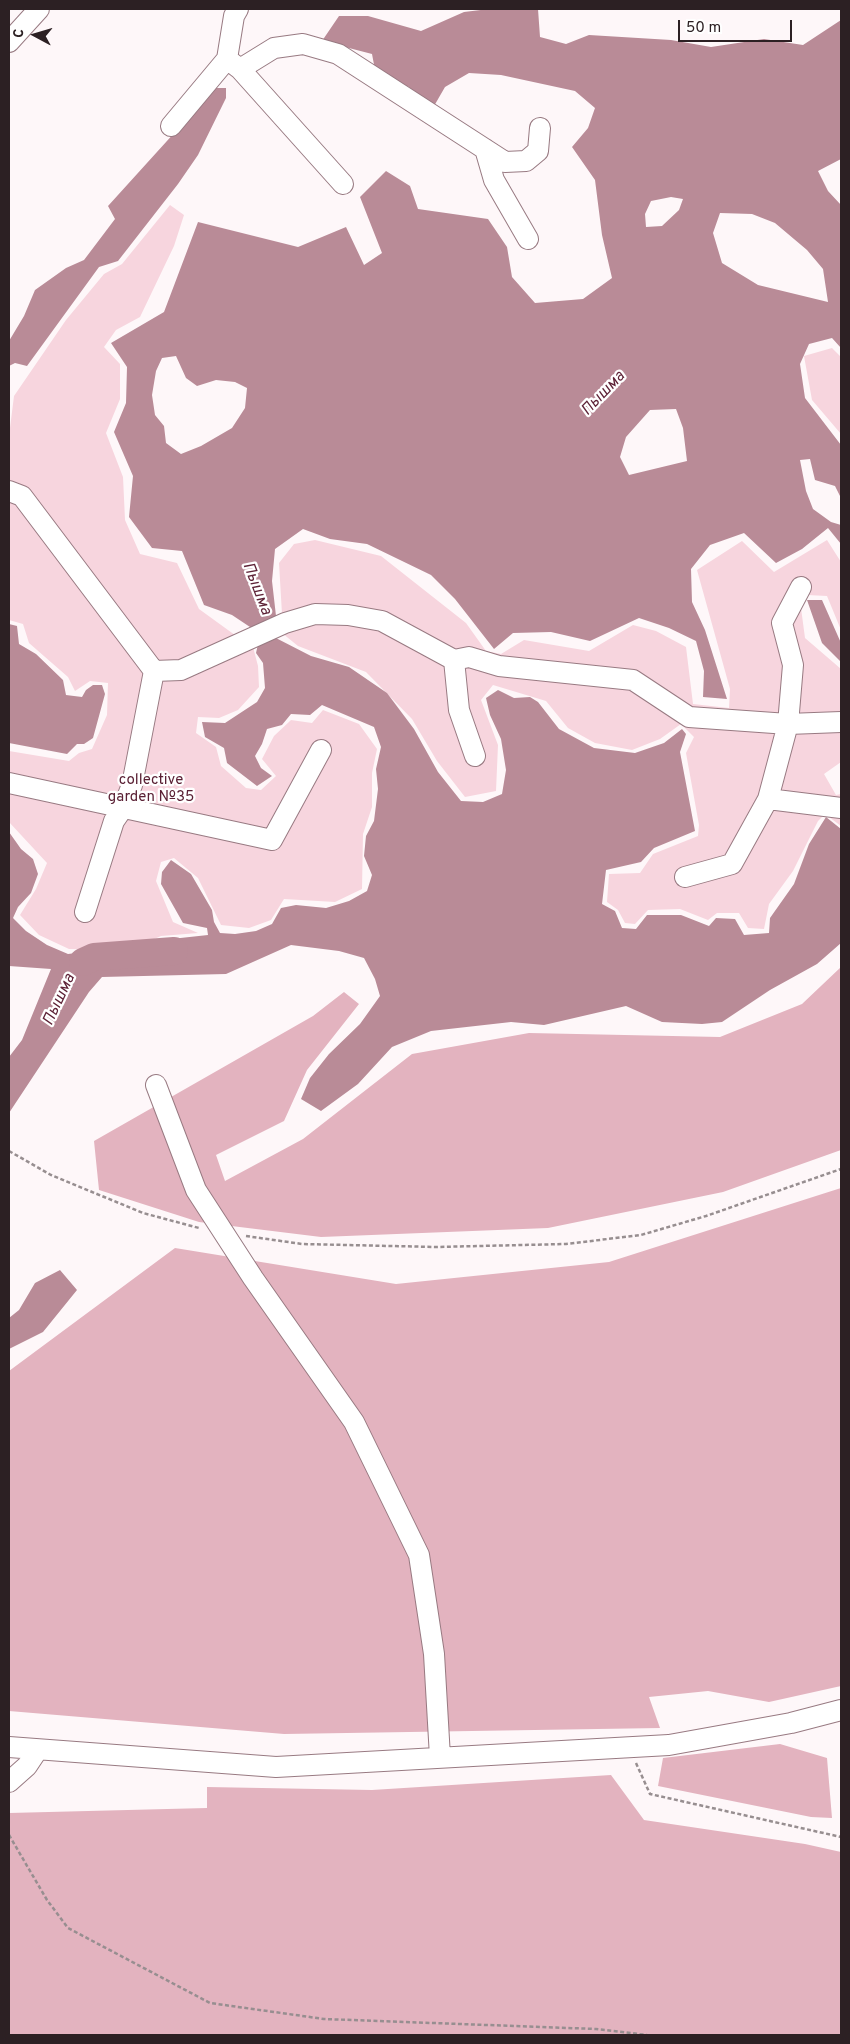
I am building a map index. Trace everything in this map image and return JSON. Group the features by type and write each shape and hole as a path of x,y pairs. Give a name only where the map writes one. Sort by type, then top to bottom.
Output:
{"street":[{"path":"9,42 39,9"},
{"path":"238,9 234,16 233,64 343,184"},
{"path":"171,126 233,64 274,48 303,44 338,54 505,162 526,161 538,152 540,128"},
{"path":"485,149 494,180 528,239"},
{"path":"9,491 22,496 154,671 132,785 123,808 114,821 85,912"},
{"path":"685,877 732,864 768,799 788,724 793,665 782,622 801,587"},
{"path":"154,671 181,670 285,623 315,614 348,615 382,620 461,659 499,666 633,680 689,716 788,724 841,722"},
{"path":"461,659 459,710 475,756"},
{"path":"9,783 272,840 320,750"},
{"path":"768,799 841,808"},
{"path":"156,1086 196,1190 354,1422 419,1555 434,1654 440,1757"},
{"path":"9,1747 37,1751 276,1767 669,1745 791,1723 841,1710"},
{"path":"9,1782 27,1766 37,1751"}],"path":[{"path":"9,1151 51,1175 143,1213 224,1233 302,1244 436,1247 566,1244 641,1235 706,1216 841,1169"},
{"path":"630,1748 650,1794 841,1836"},
{"path":"9,1835 47,1900 68,1928 210,2004 324,2019 596,2029 647,2035"}],"green space":[{"name":"collective garden №35","path":"170,205 184,215 174,246 140,317 116,330 104,347 120,364 120,399 106,433 123,477 125,520 140,554 177,563 199,609 239,638 282,614 279,563 294,544 315,540 381,556 466,623 486,651 501,654 524,640 589,651 633,625 656,631 686,647 693,704 729,708 730,689 697,570 742,541 774,572 827,540 841,562 841,630 827,596 807,595 801,608 805,638 841,669 841,762 824,774 836,795 841,794 841,826 825,814 818,821 793,871 769,904 764,929 748,928 739,913 717,913 708,920 680,909 648,910 635,924 625,923 618,910 607,902 609,874 640,873 653,854 698,836 699,825 686,753 694,737 681,724 660,739 632,750 595,743 568,728 546,701 493,685 481,700 498,745 496,791 465,797 437,761 412,719 366,672 298,646 282,633 253,647 258,666 259,687 238,710 219,718 198,717 196,733 216,747 221,766 246,788 261,790 276,776 262,759 274,736 291,720 312,723 323,710 359,724 377,749 372,773 372,807 363,834 362,889 335,902 284,899 271,920 249,928 221,925 198,878 174,858 161,862 156,881 173,922 198,933 161,936 129,950 69,949 39,935 20,915 36,889 47,863 9,822 9,751 69,761 79,753 92,749 107,715 108,683 90,681 75,691 68,677 29,643 23,624 9,620 9,436 14,396 66,320 104,274 122,264"},
{"path":"832,348 841,357 841,434 812,400 804,356"}],"shaded area":[{"path":"841,967 841,1150 723,1192 548,1228 321,1237 199,1222 99,1190 94,1141 313,1016 344,992 359,1004 307,1070 284,1121 216,1155 225,1181 303,1139 412,1054 529,1033 720,1037 802,1004"},
{"path":"841,1188 841,1686 769,1702 708,1691 649,1697 660,1728 284,1734 9,1711 9,1371 175,1248 396,1284 609,1262"},
{"path":"780,1744 827,1758 832,1818 811,1817 658,1786 663,1758"},
{"path":"611,1775 644,1820 805,1844 841,1852 841,2035 9,2035 9,1813 207,1808 207,1787 372,1790"}],"water":[{"path":"489,9 538,9 540,37 566,44 589,35 671,40 711,47 764,39 803,45 841,20 841,159 818,171 828,191 841,205 841,348 832,338 809,344 800,364 805,398 841,445 841,498 835,486 815,480 810,459 800,460 806,491 813,509 831,522 841,525 841,544 828,528 802,549 776,563 744,533 710,545 691,569 692,602 705,630 727,699 703,697 704,671 696,641 669,628 639,618 590,641 551,632 513,633 494,649 455,599 431,575 367,544 330,539 303,529 275,549 272,581 276,616 256,631 232,615 204,605 182,551 152,548 129,517 133,476 114,432 126,403 127,367 111,343 164,312 198,222 298,247 346,227 364,265 382,253 360,197 386,171 410,186 418,209 488,219 507,247 512,277 535,303 583,299 612,278 602,235 595,180 572,147 588,128 595,108 575,91 501,75 469,73 445,87 430,113 409,87 376,75 372,54 322,41 339,16 368,16 421,31 464,12","holes":["671,197 683,199 679,210 662,226 646,227 645,214 651,201","720,213 752,214 775,223 807,250 823,269 828,302 758,285 722,263 713,233","176,356 186,378 197,386 216,380 235,382 247,388 245,408 232,428 201,446 181,454 166,443 164,426 155,415 152,395 156,371 162,358","676,409 683,428 687,461 629,475 620,457 626,437 650,410"]},
{"path":"215,88 226,88 226,98 198,155 178,184 118,261 99,267 27,366 15,363 9,366 9,341 24,316 35,290 66,268 84,260 115,219 108,206"},
{"path":"807,600 822,600 841,643 841,662 822,643"},
{"path":"9,624 17,626 19,644 36,654 63,680 66,695 82,697 86,690 93,685 102,685 105,694 93,738 84,744 77,744 67,754 9,743"},
{"path":"272,636 311,656 349,667 387,693 414,729 438,772 461,801 483,802 502,794 506,770 501,739 490,715 486,698 498,690 514,698 530,697 538,702 559,729 594,748 635,753 664,743 682,729 686,734 680,752 695,831 654,848 641,862 606,870 602,904 615,911 622,928 636,929 647,915 681,915 709,926 716,918 735,919 744,935 769,933 770,918 794,884 809,844 826,817 841,829 841,943 817,964 770,990 722,1022 702,1024 662,1022 626,1006 544,1025 511,1022 431,1031 392,1047 358,1084 321,1111 301,1099 310,1078 329,1054 360,1024 380,996 375,979 364,958 339,951 291,945 226,974 102,977 89,992 9,1113 9,1057 22,1040 51,969 9,966 9,832 21,849 33,859 38,874 31,893 18,907 13,918 26,931 47,945 68,954 85,952 134,956 162,940 208,935 207,928 183,923 161,884 162,872 171,860 191,874 212,910 214,922 220,933 235,934 256,931 272,924 281,908 296,905 326,908 349,901 367,891 372,875 364,856 366,836 374,821 378,789 376,769 381,747 374,727 322,705 310,715 291,714 282,725 267,729 262,744 255,756 261,768 272,776 257,786 227,763 224,748 205,737 202,722 225,723 257,702 265,688 263,663 256,653 259,640"},
{"path":"60,1270 77,1290 43,1332 9,1349 9,1318 19,1310 35,1283"}],"waterway":[{"name":"Пышма","path":"83,962 94,957 174,951"}]}
